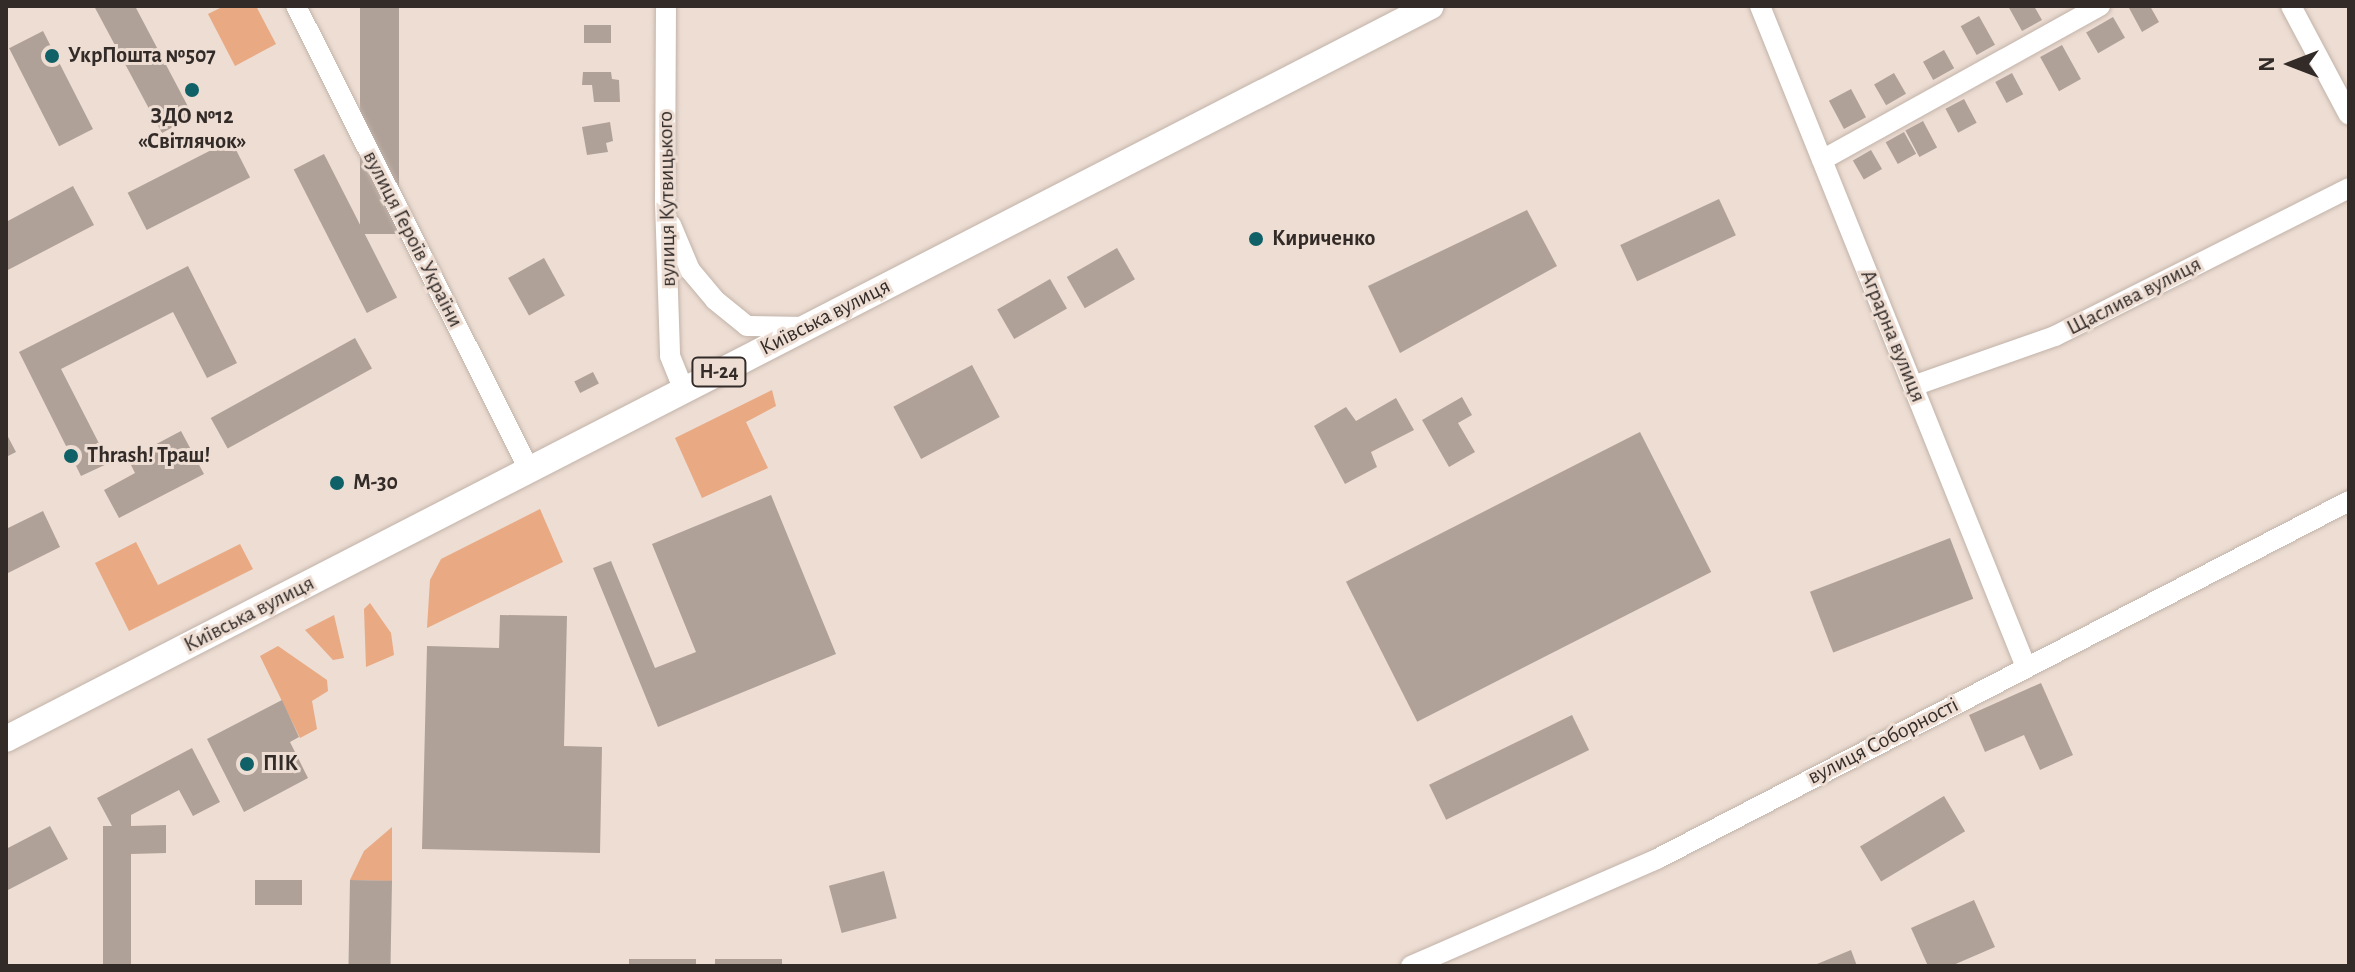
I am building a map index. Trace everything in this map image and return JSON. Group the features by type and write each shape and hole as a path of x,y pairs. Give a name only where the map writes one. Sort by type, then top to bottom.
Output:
{"main road":[{"name":"Київська вулиця","path":"6,739 1431,6"}],"street":[{"name":"вулиця Героїв України","path":"296,6 530,471"},
{"name":"вулиця Кутвицького","path":"666,6 665,202 670,356 684,390"},
{"name":"Аграрна вулиця","path":"1760,6 2026,667"},
{"path":"1822,160 2100,6"},
{"path":"2291,6 2349,115"},
{"name":"Щаслива вулиця","path":"1913,386 2055,336 2349,188"},
{"path":"665,202 676,241 690,270 715,300 747,326 806,327"},
{"name":"вулиця Соборності","path":"1411,966 1657,859 2349,501"}],"shaded area":[{"path":"224,6 256,6 276,44 235,66 208,14"},
{"path":"772,390 776,406 746,422 768,468 702,498 675,438"},
{"path":"540,509 563,562 427,628 430,580 441,559"},
{"path":"136,542 158,585 240,544 253,569 129,631 95,563"},
{"path":"370,603 391,633 394,655 366,667 364,609"},
{"path":"334,615 344,658 333,660 305,630"},
{"path":"278,646 327,680 328,691 312,701 317,729 300,738 260,656"},
{"path":"392,827 392,881 350,880 364,851"}],"building":[{"name":"ЗДО №12 «Світлячок»","path":"94,6 135,6 193,116 162,133"},
{"path":"360,6 399,6 399,234 360,234"},
{"path":"2008,6 2034,6 2042,20 2022,31"},
{"path":"2150,6 2159,22 2142,32 2129,8"},
{"path":"1979,16 1995,45 1977,55 1961,26"},
{"path":"2113,17 2125,38 2098,53 2086,32"},
{"path":"584,25 611,25 611,43 584,43"},
{"path":"43,31 93,129 59,146 9,48"},
{"path":"2062,45 2081,79 2059,91 2040,57"},
{"path":"1944,50 1954,68 1933,80 1923,62"},
{"path":"583,72 611,72 612,79 619,80 620,102 594,102 592,85 582,85"},
{"path":"1894,73 1906,94 1886,105 1874,84"},
{"path":"2012,73 2023,94 2006,103 1995,82"},
{"path":"1851,89 1866,117 1844,129 1829,101"},
{"path":"1964,99 1977,123 1958,133 1945,109"},
{"path":"1923,121 1937,147 1919,157 1905,130"},
{"path":"610,122 613,141 606,143 608,152 587,155 582,127"},
{"path":"1904,132 1916,154 1898,164 1886,142"},
{"path":"231,140 250,177 147,230 128,193"},
{"path":"1871,150 1882,169 1864,180 1853,160"},
{"path":"324,154 397,297 367,313 294,169"},
{"path":"73,186 94,225 6,271 6,222"},
{"path":"1719,199 1736,235 1637,281 1620,245"},
{"path":"1527,210 1557,266 1400,353 1368,286"},
{"path":"1117,248 1135,279 1085,308 1067,277"},
{"path":"544,258 565,296 529,315 508,278"},
{"path":"188,266 237,363 207,378 173,312 61,369 109,463 81,476 19,352"},
{"path":"1050,279 1067,308 1014,339 997,310"},
{"path":"355,338 372,369 228,449 211,418"},
{"path":"972,365 1000,417 921,459 893,407"},
{"path":"593,372 599,384 580,393 574,382"},
{"path":"1462,397 1472,415 1458,423 1475,452 1449,467 1422,420"},
{"path":"1396,398 1414,430 1371,452 1377,467 1345,484 1314,426 1346,407 1356,421"},
{"path":"181,431 204,474 119,518 104,490 135,473 128,459"},
{"path":"1640,432 1711,572 1417,722 1346,582"},
{"path":"6,433 16,452 6,457"},
{"path":"771,495 836,654 658,727 593,568 611,561 655,668 696,652 652,544"},
{"path":"43,511 60,547 6,574 6,529"},
{"path":"1950,538 1973,599 1833,652 1810,592"},
{"path":"500,615 567,616 564,746 602,747 600,853 422,849 427,646 499,648"},
{"path":"2041,683 2073,755 2040,770 2024,735 1985,752 1969,715"},
{"name":"ПІК","path":"282,700 299,737 290,742 308,778 244,812 207,739"},
{"path":"1572,715 1589,750 1446,820 1429,785"},
{"path":"192,748 220,802 193,816 179,790 131,815 131,826 166,825 166,853 131,854 131,966 103,966 103,826 112,826 97,798"},
{"path":"1944,796 1965,831 1881,882 1860,846"},
{"path":"50,826 68,859 6,891 6,849"},
{"path":"884,871 897,918 842,933 829,886"},
{"path":"255,880 302,880 302,905 255,905"},
{"path":"350,880 392,881 391,966 348,966"},
{"path":"1974,900 1995,947 1951,966 1928,966 1911,928"},
{"path":"1851,950 1857,966 1817,964"},
{"path":"629,959 696,959 696,966 629,966"},
{"path":"715,959 782,959 782,966 715,966"}],"place":[{"name":"УкрПошта №507","path":"52,56"},
{"name":"ЗДО №12 «Світлячок»","path":"192,90"},
{"name":"Кириченко","path":"1256,239"},
{"name":"Thrash! Траш!","path":"71,456"},
{"name":"М-30","path":"337,483"},
{"name":"ПІК","path":"247,764"}]}
